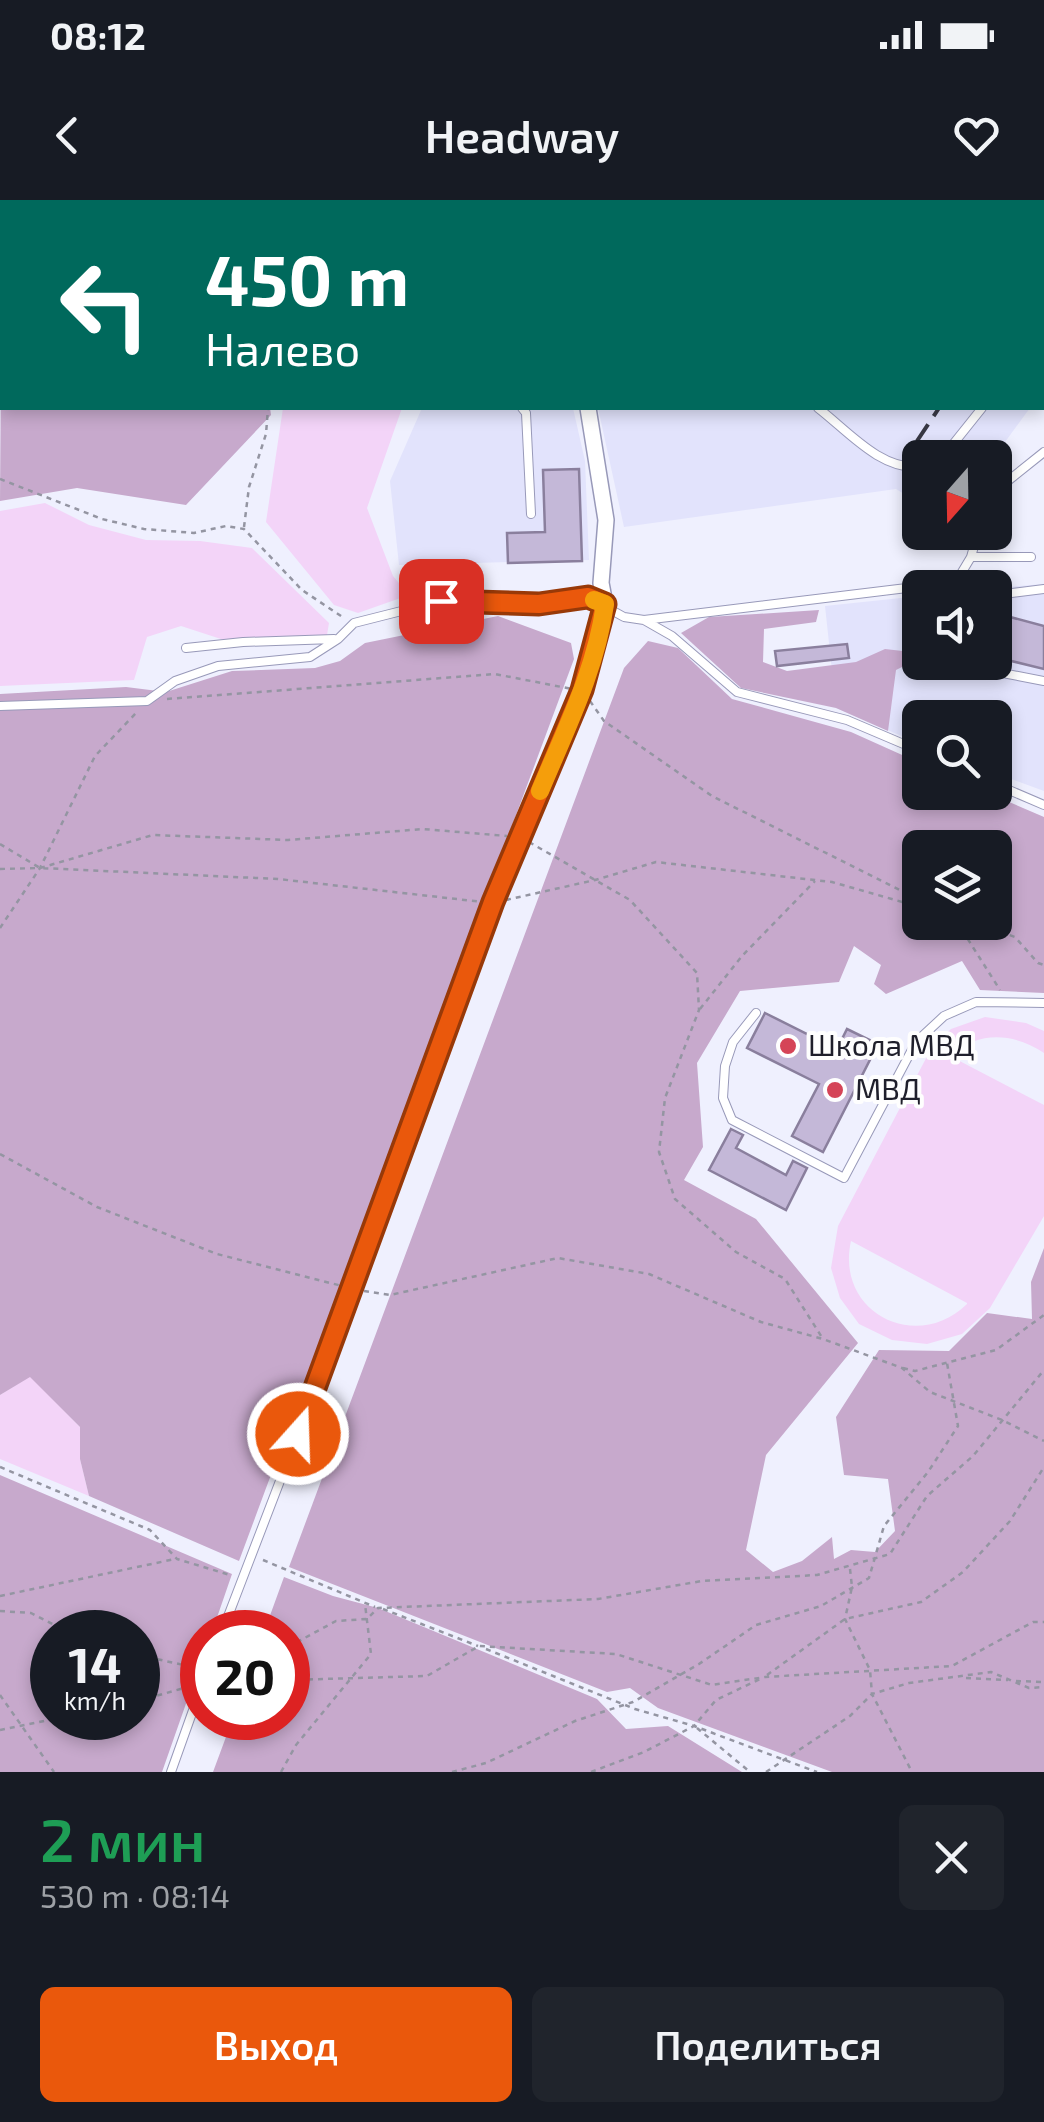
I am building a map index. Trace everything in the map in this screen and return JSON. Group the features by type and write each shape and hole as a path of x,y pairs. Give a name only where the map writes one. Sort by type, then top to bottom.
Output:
{"street":[{"path":"588,410 606,520 601,583 605,604"}],"lane":[{"path":"523,410 531,514"},
{"path":"820,410 884,461 902,468"},
{"path":"956,440 980,410"},
{"path":"1012,477 1044,452"},
{"path":"965,570 973,550"},
{"path":"971,557 1030,557"},
{"path":"1012,593 1044,590"},
{"path":"0,706 147,701 175,681 218,666 310,657 354,623 441,601 539,604 588,597 624,617 644,620 902,591"},
{"path":"230,1610 493,902 582,690 605,604"},
{"path":"644,620 672,636 737,692 847,720 902,743"},
{"path":"186,648 338,639"},
{"path":"1012,675 1044,681"},
{"path":"1012,791 1044,804"},
{"path":"756,1013 734,1042 725,1066 723,1098 732,1120 844,1178 916,1042 944,1016 976,1002 1044,1003"},
{"path":"171,1772 182,1740"}],"path":[{"path":"244,529 249,487 266,434 268,410"},
{"path":"0,479 102,519 144,529 194,533 226,526 244,529 302,590 354,623"},
{"path":"0,928 40,868 95,756 147,701 495,674 582,690 604,720 712,796 902,891"},
{"path":"0,844 40,868 154,836 288,840 423,829 520,837 630,900 697,973 699,1010"},
{"path":"0,869 278,879 493,902 656,862 816,880 902,902"},
{"path":"816,880 742,956 699,1010 665,1098 659,1152 675,1199 736,1252 785,1279 822,1339"},
{"path":"1012,936 1044,966"},
{"path":"968,940 1001,991 1020,1003"},
{"path":"0,1154 97,1207 216,1254 390,1295 558,1258 649,1274 761,1322 915,1372 996,1350 1044,1314"},
{"path":"452,1772 486,1763 575,1721 624,1705 679,1676 756,1625 821,1606 869,1578 884,1526 928,1472 958,1426 947,1363"},
{"path":"902,1368 930,1392 1044,1441"},
{"path":"310,1635 336,1621 367,1619 378,1608 598,1598 702,1580 817,1575 874,1560 890,1554 927,1496 972,1456 1044,1370"},
{"path":"0,1467 150,1530 177,1559"},
{"path":"592,1772 644,1752 694,1726 716,1700 765,1677 846,1619 921,1602 963,1572 1010,1521 1044,1468"},
{"path":"250,1554 624,1705 694,1726 816,1772"},
{"path":"0,1596 177,1559 241,1579"},
{"path":"850,1568 852,1587 846,1619 870,1670 872,1694 912,1772"},
{"path":"281,1772 296,1745 371,1654 365,1603"},
{"path":"0,1610 30,1614"},
{"path":"310,1680 427,1676 479,1646 616,1654 712,1684 765,1677 952,1666 1032,1622 1044,1622"},
{"path":"766,1772 850,1716 872,1694 910,1683 957,1677 1044,1685"},
{"path":"0,1695 54,1772"},
{"path":"0,1730 30,1723"},
{"path":"694,1726 750,1772"}],"shaded area":[{"path":"1,410 270,410 271,415 186,505 77,488 0,501"},
{"path":"283,410 401,410 367,508 393,576 409,595 358,613 334,605 266,522"},
{"path":"421,410 573,410 585,461 589,560 399,565 390,481"},
{"path":"598,410 1029,410 1006,440 902,440 902,493 896,489 624,527"},
{"path":"45,503 89,525 146,540 200,541 252,548 329,623 327,635 224,640 181,626 147,637 134,680 0,686 0,511"},
{"path":"1044,584 1044,791 1012,779 1012,700 902,700 902,736 836,708 825,606 902,598 902,680 1012,680 1012,587"},
{"path":"819,610 816,622 764,629 763,662 787,671 856,662 885,649 902,651 888,731 836,708 741,688 681,633 709,617"},
{"path":"498,616 571,643 574,659 239,1561 89,1496 80,1459 80,1427 30,1377 0,1395 0,694 126,687 166,692 232,671 315,668 340,661 365,643"},
{"path":"648,641 678,648 732,699 851,732 902,755 902,810 1012,810 1012,803 1044,817 1044,993 980,990 962,961 886,994 874,984 881,965 854,946 839,982 740,991 697,1063 703,1147 684,1180 756,1219 858,1343 766,1455 746,1550 773,1572 802,1561 832,1537 834,1559 851,1550 875,1552 895,1531 888,1479 844,1475 836,1417 879,1350 949,1351 987,1313 1032,1319 1031,1282 1044,1248 1044,1772 832,1772 658,1708 630,1688 607,1692 289,1567 624,668"},
{"path":"985,1017 1026,1023 1044,1031 1044,1053 1021,1041 997,1037 973,1042 950,1056 1044,1105 1044,1216 990,1308 962,1334 927,1344 892,1340 859,1324 840,1298 831,1268 838,1226 933,1045 951,1029","holes":["851,1241 967,1303 947,1319 925,1325 904,1325 884,1318 867,1305 855,1288 849,1266"]},
{"path":"30,1376 80,1427 80,1459 89,1496 0,1459 0,1395"},
{"path":"0,1475 232,1574 220,1610 180,1610 180,1721 162,1772 0,1772"},
{"path":"284,1577 378,1608 597,1699 626,1729 668,1726 742,1772 213,1772 225,1740 310,1740 310,1610 272,1610"}],"building":[{"path":"579,469 582,561 508,563 507,533 545,532 543,470"},
{"path":"1012,618 1044,626 1044,669 1012,661"},
{"path":"847,644 849,658 777,666 775,651"},
{"path":"765,1013 837,1049 847,1029 878,1044 823,1152 792,1136 819,1084 747,1048"},
{"path":"731,1129 743,1135 736,1148 786,1175 793,1161 807,1168 786,1210 709,1170"}],"railway":[{"path":"918,440 938,410"}],"slow traffic":[{"path":"540,791 582,690 602,624 605,604 594,600"}],"place":[{"name":"Школа МВД","path":"788,1046"},
{"name":"МВД","path":"835,1090"}],"route":[{"path":"298,1434 493,902 582,690 605,604 588,597 539,604 441,601"}]}
